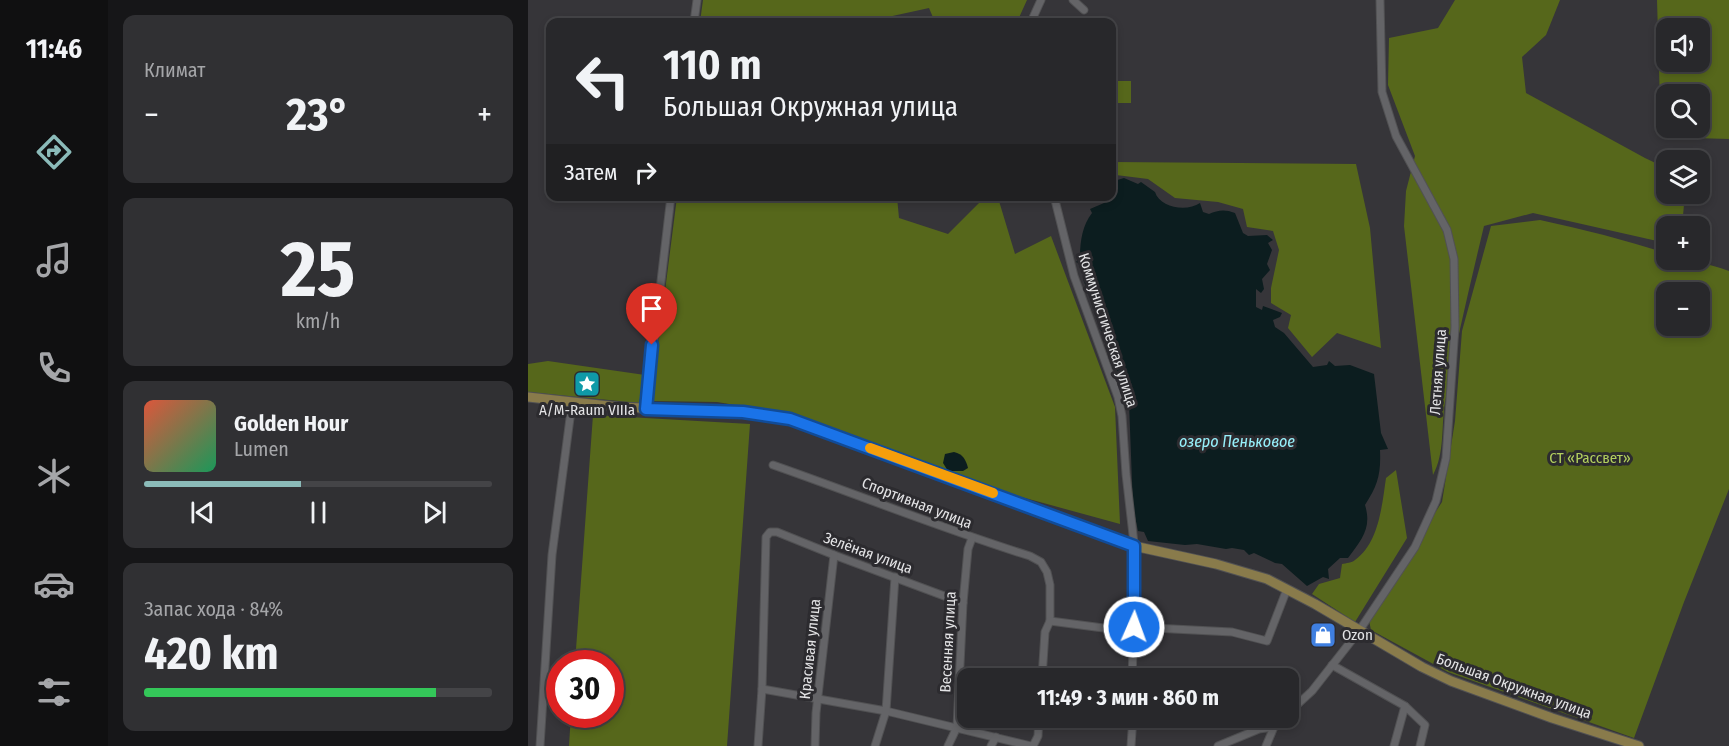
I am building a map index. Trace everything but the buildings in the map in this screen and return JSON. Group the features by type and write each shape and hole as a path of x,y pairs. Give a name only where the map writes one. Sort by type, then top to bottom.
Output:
{"main road":[{"name":"Большая Окружная улица","path":"528,397 646,409 743,412 790,419 1134,546 1245,572 1287,589 1450,681 1552,718 1639,746"}],"street":[{"path":"695,18 697,0"},
{"path":"1033,18 1041,0"},
{"path":"1073,0 1084,10"},
{"name":"Летняя улица","path":"1299,703 1312,691 1359,631 1415,547 1436,501 1446,459 1455,327 1454,259 1447,230 1396,136 1382,93 1380,0"},
{"path":"646,409 670,201"},
{"name":"Коммунистическая улица","path":"1055,201 1074,276 1118,397 1122,416 1134,546 1132,668"},
{"path":"540,746 552,555 572,403"},
{"name":"Спортивная улица","path":"773,465 869,498 902,513 972,538 1030,556 1041,562 1047,572 1050,585 1050,621"},
{"name":"Зелёная улица","path":"761,692 766,537 770,532 777,532 963,603"},
{"name":"Весенняя улица","path":"960,668 968,549 972,538"},
{"name":"Красивая улица","path":"815,746 834,555"},
{"path":"875,746 886,711 895,577"},
{"path":"1043,668 1045,632 1050,621 1134,629 1232,632 1263,640 1269,639 1287,589"},
{"path":"1332,665 1406,706 1425,724 1420,746"},
{"path":"758,746 761,692 818,698 957,727"},
{"path":"1394,746 1406,706"},
{"name":"Весенняя улица","path":"948,746 957,727"},
{"path":"961,728 1032,746 1038,736 1039,728"},
{"path":"1131,746 1132,728"},
{"path":"1218,746 1258,729 1266,728"},
{"path":"1266,746 1274,728"},
{"path":"991,746 996,737"}],"green space":[{"path":"703,0 1027,0 1019,18 933,18 929,8 883,18 701,18"},
{"path":"1455,0 1560,0 1546,35 1522,57 1526,93 1656,163 1656,204 1684,204 1683,216 1656,216 1656,241 1533,213 1484,226 1454,358 1445,402 1441,449 1433,475 1404,226 1406,191 1415,156 1388,85 1389,38 1438,28"},
{"path":"1657,0 1729,0 1729,139 1695,138 1710,138 1710,84 1659,84 1659,72 1710,72 1710,18 1658,18"},
{"path":"1116,81 1131,81 1131,103 1116,103"},
{"path":"1116,162 1356,164 1370,228 1381,348 1337,333 1312,357 1288,328 1291,315 1271,303 1271,288 1279,250 1273,231 1247,227 1243,209 1218,202 1175,198 1148,179 1116,175"},
{"path":"676,201 897,201 899,218 948,234 981,201 999,201 1015,254 1051,236 1115,407 1120,524 1014,495 797,415 717,402 651,401"},
{"name":"СТ «Рассвет»","path":"1540,220 1656,250 1656,270 1710,270 1710,265 1729,271 1729,489 1634,738 1448,672 1371,630 1368,616 1442,502 1455,421 1462,331 1491,226"},
{"path":"548,361 645,375 639,403 528,392 528,364"},
{"path":"593,415 750,424 727,746 569,746 570,728 624,728 624,650 576,650"},
{"path":"1396,470 1407,538 1355,622 1312,594 1319,584 1340,578 1342,564 1354,561 1363,553 1378,523 1386,478"}],"water":[{"name":"озеро Пеньковое","path":"1124,178 1138,184 1141,182 1155,192 1162,202 1174,207 1195,206 1200,203 1203,212 1209,214 1222,210 1235,213 1243,233 1248,236 1267,235 1273,240 1268,243 1272,250 1267,264 1270,270 1262,279 1264,289 1261,293 1256,289 1256,307 1262,310 1263,306 1282,313 1280,317 1273,320 1275,327 1284,333 1313,367 1327,365 1329,361 1335,366 1350,365 1374,374 1381,433 1388,449 1380,450 1378,479 1365,505 1367,520 1364,533 1348,558 1340,558 1328,569 1329,579 1323,577 1307,586 1282,564 1254,553 1249,555 1244,550 1232,548 1148,541 1144,532 1138,531 1133,507 1129,403 1134,401 1133,396 1130,387 1118,373 1107,347 1083,279 1086,272 1085,266 1076,262 1080,258 1084,229 1092,213 1090,209 1104,201 1116,201 1116,180"},
{"path":"954,452 964,458 968,468 963,471 948,471 943,463 945,454"}],"slow traffic":[{"path":"870,448 993,493"}],"place":[{"name":"A/M-Raum VIIIa","path":"587,384"},
{"name":"Ozon","path":"1323,635"}],"route":[{"path":"652,345 646,409 743,412 790,419 1134,546 1136,594 1134,627"}]}
